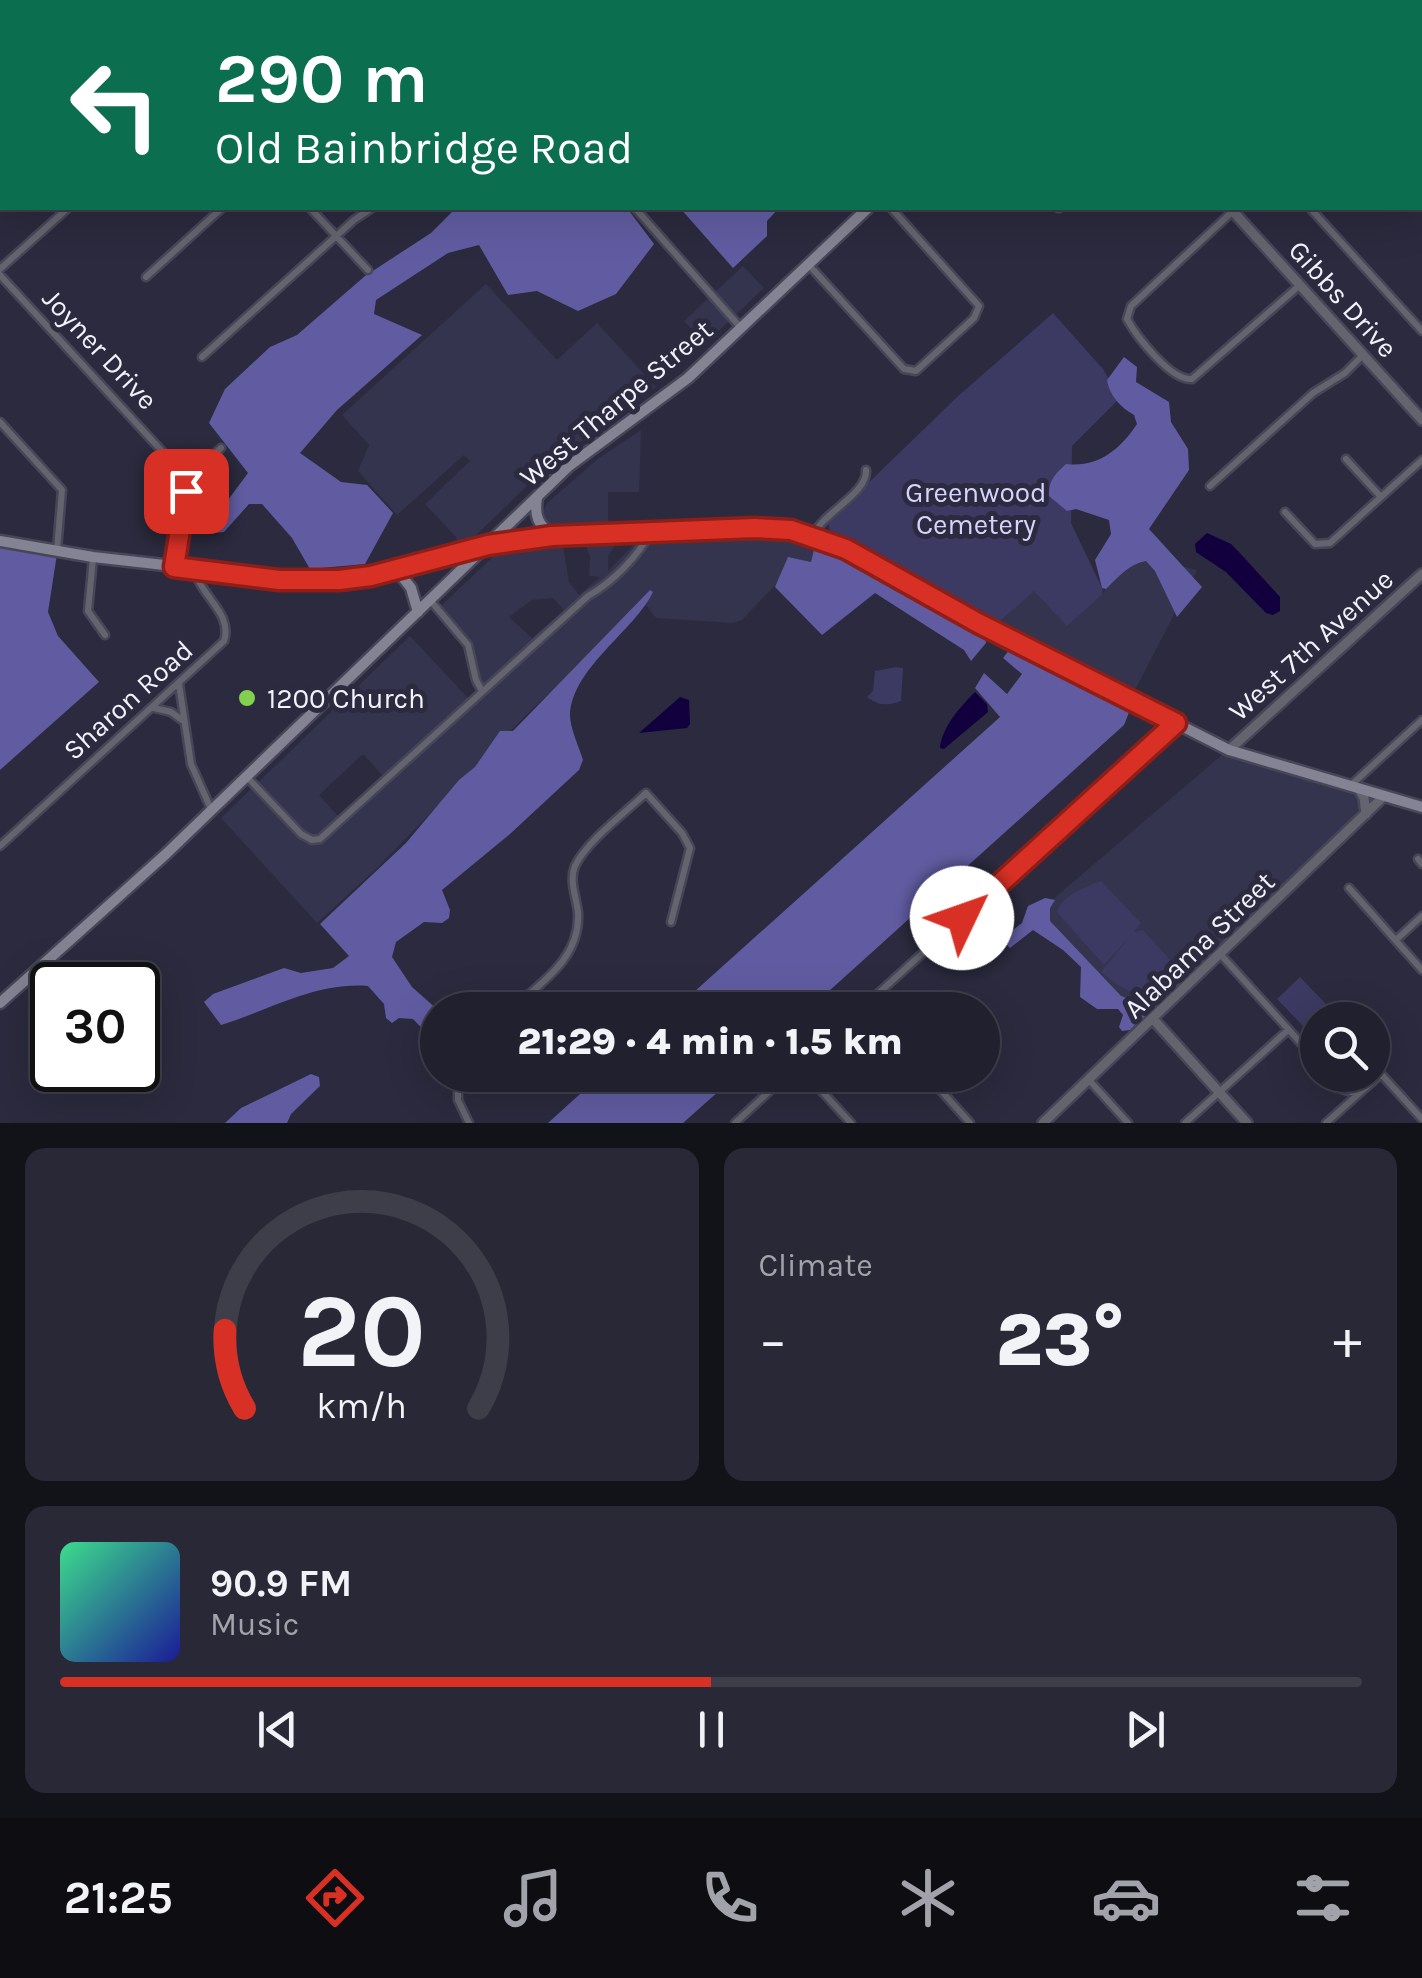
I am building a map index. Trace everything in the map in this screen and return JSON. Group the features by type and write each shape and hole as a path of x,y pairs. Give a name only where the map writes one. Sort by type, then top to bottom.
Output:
{"main road":[{"name":"West Tharpe Street","path":"0,1003 247,777 569,466 668,396 866,210"},
{"path":"537,496 538,522 552,536"},
{"path":"0,542 94,557 308,581 371,576 488,545 552,536 755,528 795,531 846,549 963,615 1230,750 1422,807"},
{"path":"397,570 411,588 418,612"}],"street":[{"path":"0,272 66,210"},
{"path":"146,276 220,210"},
{"path":"312,210 368,270"},
{"path":"202,357 369,210"},
{"path":"637,210 741,328"},
{"path":"808,263 910,372 916,371 979,310 893,210"},
{"path":"1231,210 1138,298 1128,314 1130,325 1152,351 1176,377 1188,380 1200,376 1300,285"},
{"name":"Gibbs Drive","path":"1233,210 1422,420"},
{"path":"1312,210 1422,331"},
{"name":"Joyner Drive","path":"0,272 186,480"},
{"path":"1210,486 1313,393 1363,355"},
{"path":"0,422 62,490 56,551"},
{"path":"174,567 186,480 222,448"},
{"path":"1346,459 1381,497"},
{"path":"1285,512 1315,544 1326,545 1422,460"},
{"path":"813,535 845,498 861,489 866,470"},
{"path":"795,531 798,518"},
{"path":"247,777 302,834 312,840 320,839 600,589 642,548 651,532"},
{"path":"94,557 88,611 105,634"},
{"name":"Sharon Road","path":"0,846 220,647 227,631 224,617 200,590 194,569"},
{"name":"West 7th Avenue","path":"1230,750 1419,581"},
{"path":"430,600 468,645 482,691"},
{"path":"178,684 191,764 212,810"},
{"path":"153,708 182,720"},
{"path":"1366,814 1364,798 1354,788 1422,720"},
{"path":"883,992 1176,723"},
{"path":"531,992 573,948 578,917 573,886 576,864 646,793 690,848 671,922"},
{"name":"Alabama Street","path":"1043,1123 1384,796"},
{"path":"1349,888 1422,970"},
{"path":"1396,940 1422,916"},
{"path":"1221,955 1300,1043"},
{"path":"1154,1020 1247,1123"},
{"path":"1186,1123 1288,1030"},
{"path":"1326,1123 1381,1074 1419,1119"},
{"path":"1089,1080 1128,1123"},
{"path":"458,1092 469,1123"},
{"path":"735,1123 769,1092"},
{"path":"823,1092 851,1123"},
{"path":"942,1092 970,1123"},
{"path":"1346,1092 1358,1094"}],"shaded area":[{"path":"454,210 628,210 654,244 616,294 578,311 537,291 508,295 479,245 448,253 376,300 374,314 422,335 337,410 300,453 341,482 367,485 393,513 365,564 310,569 292,538 262,504 249,504 224,532 214,533 211,523 248,473 209,423 225,389 270,347 297,335 365,276 431,233"},
{"path":"682,210 777,210 767,221 767,236 733,268"},
{"path":"743,266 764,288 705,344 684,321"},
{"path":"486,284 557,360 597,323 656,387 551,463 473,538 457,545 457,538 425,504 470,461 464,455 397,515 358,471 369,445 342,415"},
{"path":"1124,357 1137,367 1136,382 1169,402 1171,422 1188,449 1189,470 1149,529 1202,587 1177,617 1155,571 1146,561 1102,588 1095,560 1111,534 1109,520 1076,509 1067,511 1049,496 1053,478 1066,464 1088,463 1107,455 1137,424 1134,415 1120,405 1108,386 1107,380"},
{"path":"641,430 639,492 608,492 608,524 546,523 542,514 547,503 599,458"},
{"path":"1207,533 1238,551 1280,597 1280,611 1266,613 1226,572 1196,552 1195,544"},
{"path":"740,535 816,541 811,562 788,558 781,579 742,620 733,623 656,618 646,605 531,710 376,869 317,923 221,818 410,636 469,699 482,684 469,640 441,606 498,552 563,547 569,582 579,595 600,577 589,576 586,546 616,544 608,556 608,571 634,544","holes":["553,598 564,610 532,638 509,617 532,600","363,754 383,776 338,816 319,795"]},
{"path":"816,541 844,553 985,636 986,643 971,661 964,650 875,593 822,635 775,587 788,557 811,562"},
{"path":"0,545 57,554 48,612 58,636 99,682 0,770"},
{"path":"1129,552 1197,570 1133,694 995,626 1034,590 1067,625 1102,595"},
{"path":"650,590 653,592 592,665 573,698 570,720 583,760 579,770 442,890 449,918 442,923 424,922 396,942 392,957 420,994 420,1026 413,1019 399,1018 392,1023 386,1018 384,1004 368,986 311,993 221,1025 204,1002 213,994 284,968 301,973 333,968 349,956 320,924 406,843 459,780 475,767 500,731 513,731"},
{"path":"1010,649 1128,706 1124,725 828,992 694,992 1000,717 975,688 984,673 1007,694 1022,674 1003,658"},
{"path":"975,692 987,704 988,712 944,749 940,748 948,725"},
{"path":"680,697 689,700 687,728 639,733"},
{"path":"1223,754 1359,797 1361,806 1143,1020 1038,912"},
{"path":"1045,898 1055,900 1050,908 1050,921 1121,996 1137,1002 1160,1001 1130,1030 1122,1031 1119,1027 1123,1015 1118,1009 1097,1009 1080,997 1081,967 1063,950 1033,930 1010,948 1004,942 1005,936 1022,923 1028,906"},
{"path":"311,1074 319,1077 320,1086 291,1114 287,1123 225,1123 241,1108"},
{"path":"582,1092 718,1092 683,1123 548,1123"}],"green space":[{"name":"Greenwood Cemetery","path":"1053,313 1103,369 1120,398 1072,446 1071,523 1103,590 1067,626 1034,591 995,626 830,532 828,522 957,397"},
{"path":"903,668 901,701 883,704 867,697 873,691 875,671"},
{"path":"1101,881 1141,923 1134,932 1143,930 1183,974 1173,984 1153,994 1143,994 1111,981 1101,972 1128,939 1104,965 1057,912 1069,896"},
{"path":"1300,977 1324,1002 1300,1002 1300,1023 1277,999"}],"place":[{"name":"1200 Church","path":"247,698"}],"route":[{"path":"186,491 174,567 279,580 371,576 488,545 552,536 755,528 813,535 1176,723 962,918"}]}
